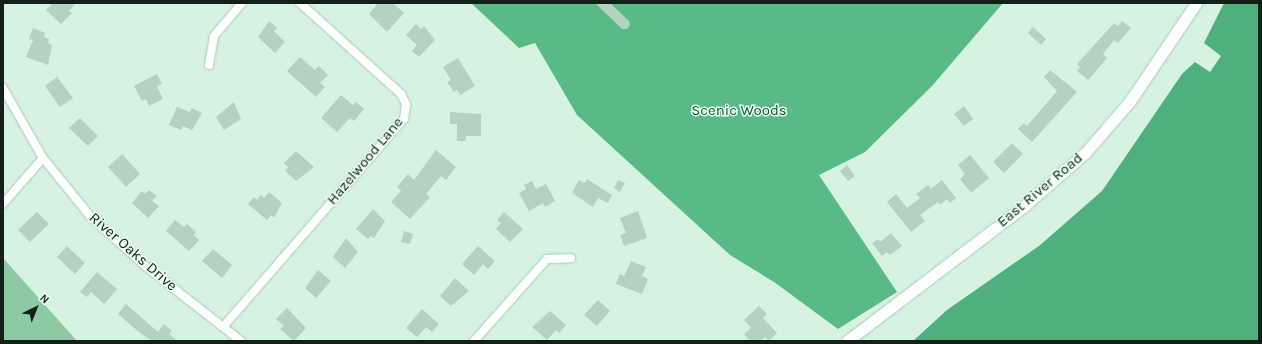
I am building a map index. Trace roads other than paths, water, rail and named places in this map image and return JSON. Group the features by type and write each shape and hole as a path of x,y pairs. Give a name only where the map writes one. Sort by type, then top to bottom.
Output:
{"main road":[{"name":"East River Road","path":"847,341 1024,206 1085,153 1130,101 1196,3"}],"street":[{"path":"208,65 214,36 242,3"},
{"name":"Hazelwood Lane","path":"223,327 404,119 406,104 401,94 300,3"},
{"name":"River Oaks Drive","path":"3,88 43,158 66,190 103,230 241,341"},
{"path":"3,204 43,158"},
{"path":"474,341 547,259 571,258"}],"park label":[{"name":"Scenic Woods","path":"739,111"}]}
